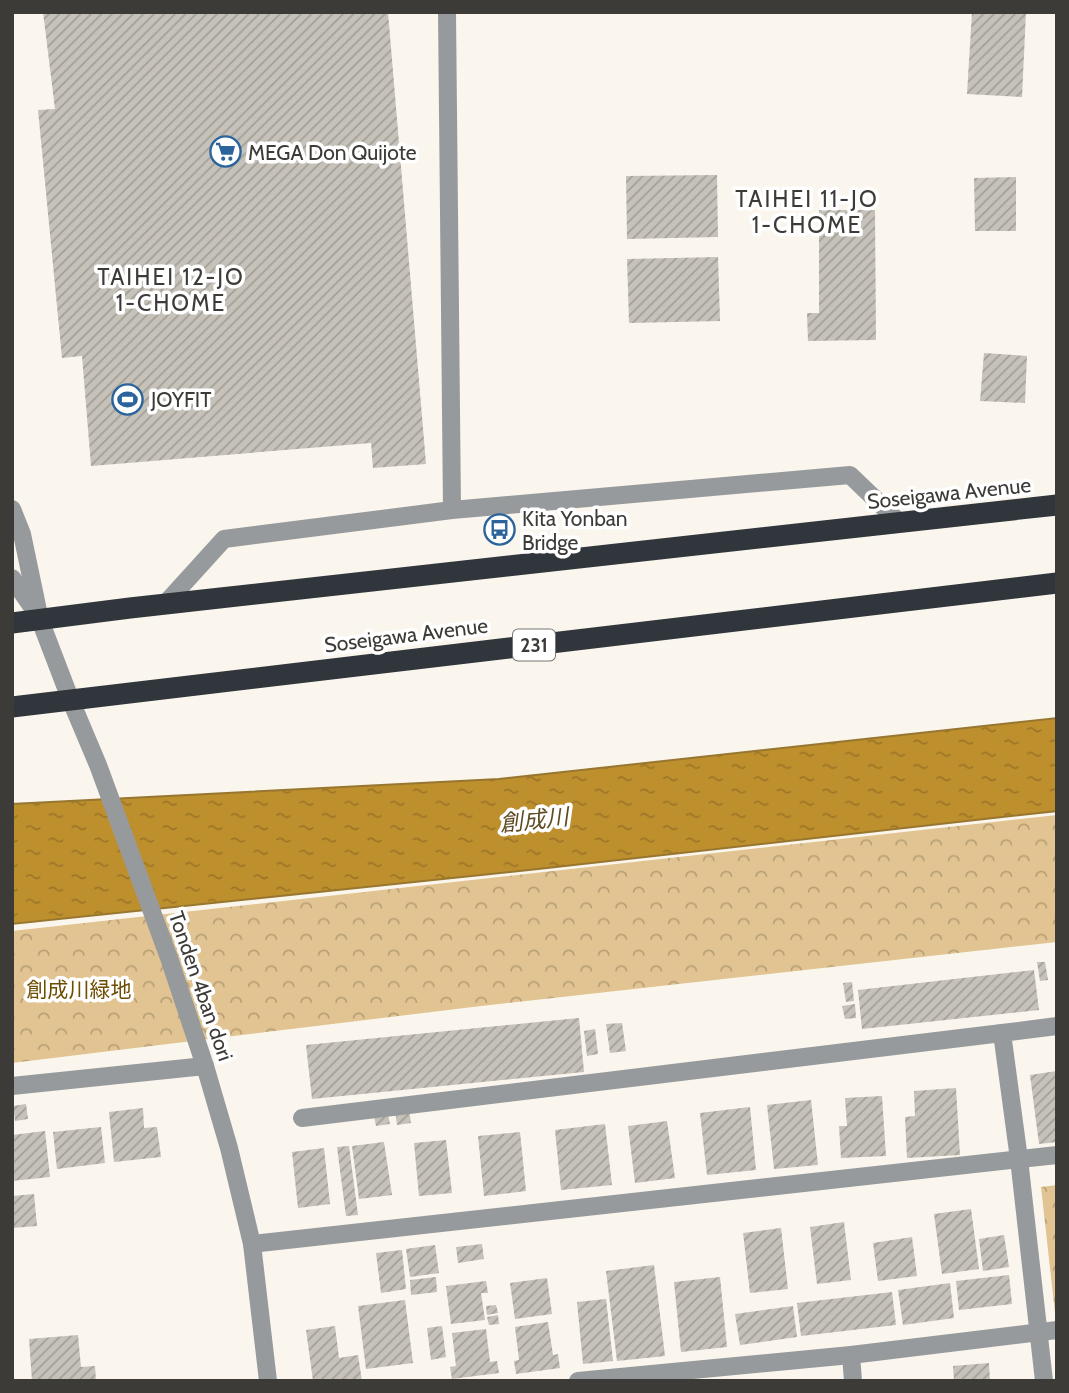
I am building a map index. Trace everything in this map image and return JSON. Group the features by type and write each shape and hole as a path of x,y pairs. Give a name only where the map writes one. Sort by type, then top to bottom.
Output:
{"highway":[{"name":"Soseigawa Avenue","path":"12,623 1057,505"},
{"name":"Soseigawa Avenue","path":"12,707 1057,583"}],"street":[{"path":"447,12 452,510"},
{"path":"165,604 224,539 452,510 850,475 900,523"},
{"path":"12,509 22,534 40,620"},
{"path":"12,578 40,620"},
{"name":"Tonden 4ban dori","path":"40,620 103,780 167,953 205,1066 229,1148 252,1244 268,1381"},
{"path":"302,1118 1057,1026"},
{"path":"1002,1033 1044,1381"},
{"path":"12,1086 205,1066"},
{"path":"252,1244 1057,1155"},
{"path":"578,1381 644,1378 1057,1330"},
{"path":"850,1355 853,1381"}],"green space":[{"name":"創成川緑地","path":"1057,815 1057,942 481,1006 12,1063 12,931"},
{"path":"1057,1185 1057,1313 1055,1313 1041,1187"}],"water":[{"name":"創成川","path":"1057,718 1057,811 12,924 12,804 499,779"}],"building":[{"path":"43,12 388,12 426,464 373,468 371,443 91,466 82,356 62,358 38,110 55,109"},
{"path":"972,12 1026,12 1022,97 967,94"},
{"path":"717,175 718,237 627,239 626,176"},
{"path":"1016,177 1016,231 975,231 974,178"},
{"path":"819,210 875,210 876,340 808,341 807,313 819,313"},
{"path":"718,257 720,321 629,323 627,259"},
{"path":"984,353 1027,356 1025,403 980,401"},
{"path":"1037,962 1045,962 1048,980 1040,981"},
{"path":"1034,970 1039,1010 862,1029 858,990"},
{"path":"852,982 854,1001 846,1002 843,983"},
{"path":"855,1004 856,1018 845,1019 842,1006"},
{"path":"579,1018 584,1072 312,1099 306,1045"},
{"path":"622,1023 626,1051 610,1053 606,1024"},
{"path":"595,1029 598,1054 587,1056 584,1031"},
{"path":"1057,1071 1057,1142 1039,1144 1030,1075"},
{"path":"956,1088 960,1155 907,1158 905,1117 915,1116 914,1091"},
{"path":"882,1096 886,1156 841,1158 839,1126 847,1126 845,1098"},
{"path":"811,1100 818,1165 774,1169 767,1105"},
{"path":"26,1104 28,1119 15,1121 13,1106"},
{"path":"750,1107 756,1170 707,1175 700,1113"},
{"path":"143,1108 144,1128 157,1127 161,1157 114,1162 109,1112"},
{"path":"409,1110 411,1123 397,1125 395,1111"},
{"path":"388,1114 390,1124 376,1126 374,1116"},
{"path":"667,1121 675,1178 635,1183 628,1126"},
{"path":"605,1124 612,1185 561,1190 555,1130"},
{"path":"101,1127 105,1163 57,1169 53,1132"},
{"path":"45,1131 50,1177 12,1181 12,1135"},
{"path":"520,1132 526,1191 484,1196 478,1136"},
{"path":"446,1140 452,1193 419,1196 414,1143"},
{"path":"384,1142 392,1195 359,1199 352,1146"},
{"path":"349,1146 358,1215 346,1216 337,1147"},
{"path":"324,1148 330,1204 298,1208 292,1152"},
{"path":"34,1194 37,1226 12,1228 12,1196"},
{"path":"971,1209 979,1269 942,1274 934,1214"},
{"path":"844,1222 851,1280 817,1284 810,1227"},
{"path":"781,1228 788,1289 750,1293 743,1233"},
{"path":"1004,1235 1009,1267 983,1271 979,1239"},
{"path":"912,1237 917,1276 878,1281 873,1243"},
{"path":"482,1244 484,1259 458,1263 456,1247"},
{"path":"435,1245 439,1273 410,1277 406,1249"},
{"path":"402,1250 406,1289 381,1293 376,1253"},
{"path":"654,1265 665,1356 617,1361 606,1271"},
{"path":"1009,1275 1012,1304 959,1310 956,1281"},
{"path":"436,1277 437,1292 411,1295 410,1280"},
{"path":"720,1277 727,1347 681,1352 674,1282"},
{"path":"547,1278 552,1314 515,1319 510,1283"},
{"path":"486,1281 488,1293 481,1293 485,1320 451,1324 446,1286"},
{"path":"950,1283 954,1318 903,1325 898,1290"},
{"path":"892,1292 896,1325 801,1336 797,1303"},
{"path":"606,1299 613,1361 583,1364 577,1302"},
{"path":"405,1300 413,1363 366,1369 358,1306"},
{"path":"496,1305 498,1313 487,1315 486,1306"},
{"path":"793,1306 797,1337 740,1345 735,1314"},
{"path":"498,1315 499,1324 489,1325 487,1317"},
{"path":"548,1322 553,1355 558,1354 560,1368 516,1374 514,1361 519,1360 515,1327"},
{"path":"335,1326 339,1358 358,1355 362,1381 313,1381 306,1330"},
{"path":"442,1326 446,1357 431,1360 427,1328"},
{"path":"486,1329 490,1362 497,1361 499,1373 452,1379 450,1367 456,1366 452,1333"},
{"path":"78,1335 81,1367 95,1366 96,1381 32,1381 29,1339"},
{"path":"989,1363 990,1381 954,1381 953,1366"}],"place":[{"name":"MEGA Don Quijote","path":"225,152"},
{"name":"JOYFIT","path":"128,399"},
{"name":"Kita Yonban Bridge","path":"499,530"}],"district":[{"name":"TAIHEI 11-JO 1-CHOME","path":"807,212"},
{"name":"TAIHEI 12-JO 1-CHOME","path":"171,290"}]}
